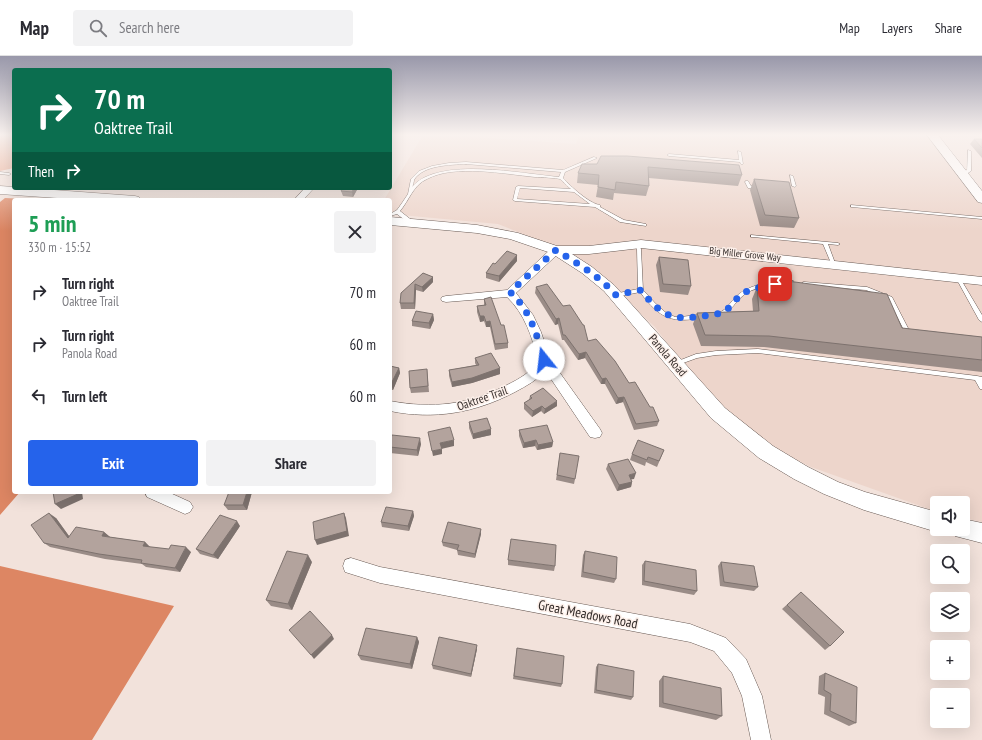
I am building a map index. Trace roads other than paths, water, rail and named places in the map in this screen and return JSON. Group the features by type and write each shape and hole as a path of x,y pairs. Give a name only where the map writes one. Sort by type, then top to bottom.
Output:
{"main road":[{"path":"956,167 982,199"},
{"path":"0,190 32,190 115,198"},
{"name":"Panola Road","path":"394,216 412,223 477,229 513,236 556,250 593,274 616,295 718,413 766,452 795,470 831,488 864,501 930,520"},
{"name":"Big Miller Grove Way","path":"556,250 589,250 636,244 833,263 982,281"},
{"path":"575,262 578,256 589,250"},
{"path":"970,530 982,533"}],"street":[{"path":"300,198 308,190"},
{"path":"446,299 510,292 556,250"},
{"path":"510,292 521,302 532,323 544,360 595,433"},
{"name":"Oaktree Trail","path":"392,406 410,410 447,410 480,402 508,390 537,372 544,360"},
{"path":"156,494 185,507"},
{"name":"Great Meadows Road","path":"351,566 380,575 690,633 720,644 740,666 752,696 761,740"}],"lane":[{"path":"409,193 408,186 415,176 426,169 433,167"},
{"path":"516,167 563,171 573,167"},
{"path":"961,173 969,171 969,167"},
{"path":"394,216 409,193 422,179 443,171 468,170 561,178 575,191 623,221 644,225"},
{"path":"561,178 563,171"},
{"path":"0,174 9,174"},
{"path":"791,176 794,186"},
{"path":"747,182 749,187 764,188"},
{"path":"575,191 518,187 515,200 599,206"},
{"path":"788,190 796,191"},
{"path":"852,206 982,218"},
{"path":"753,236 838,244"},
{"path":"825,243 833,263"},
{"path":"636,244 639,249 641,290 651,304 664,314 680,319 724,313 742,293 764,286 786,282 867,289 890,298 906,331 914,332"},
{"path":"958,278 982,320"},
{"path":"616,295 641,290"},
{"path":"675,364 696,356 758,351 980,379 982,387"}]}
